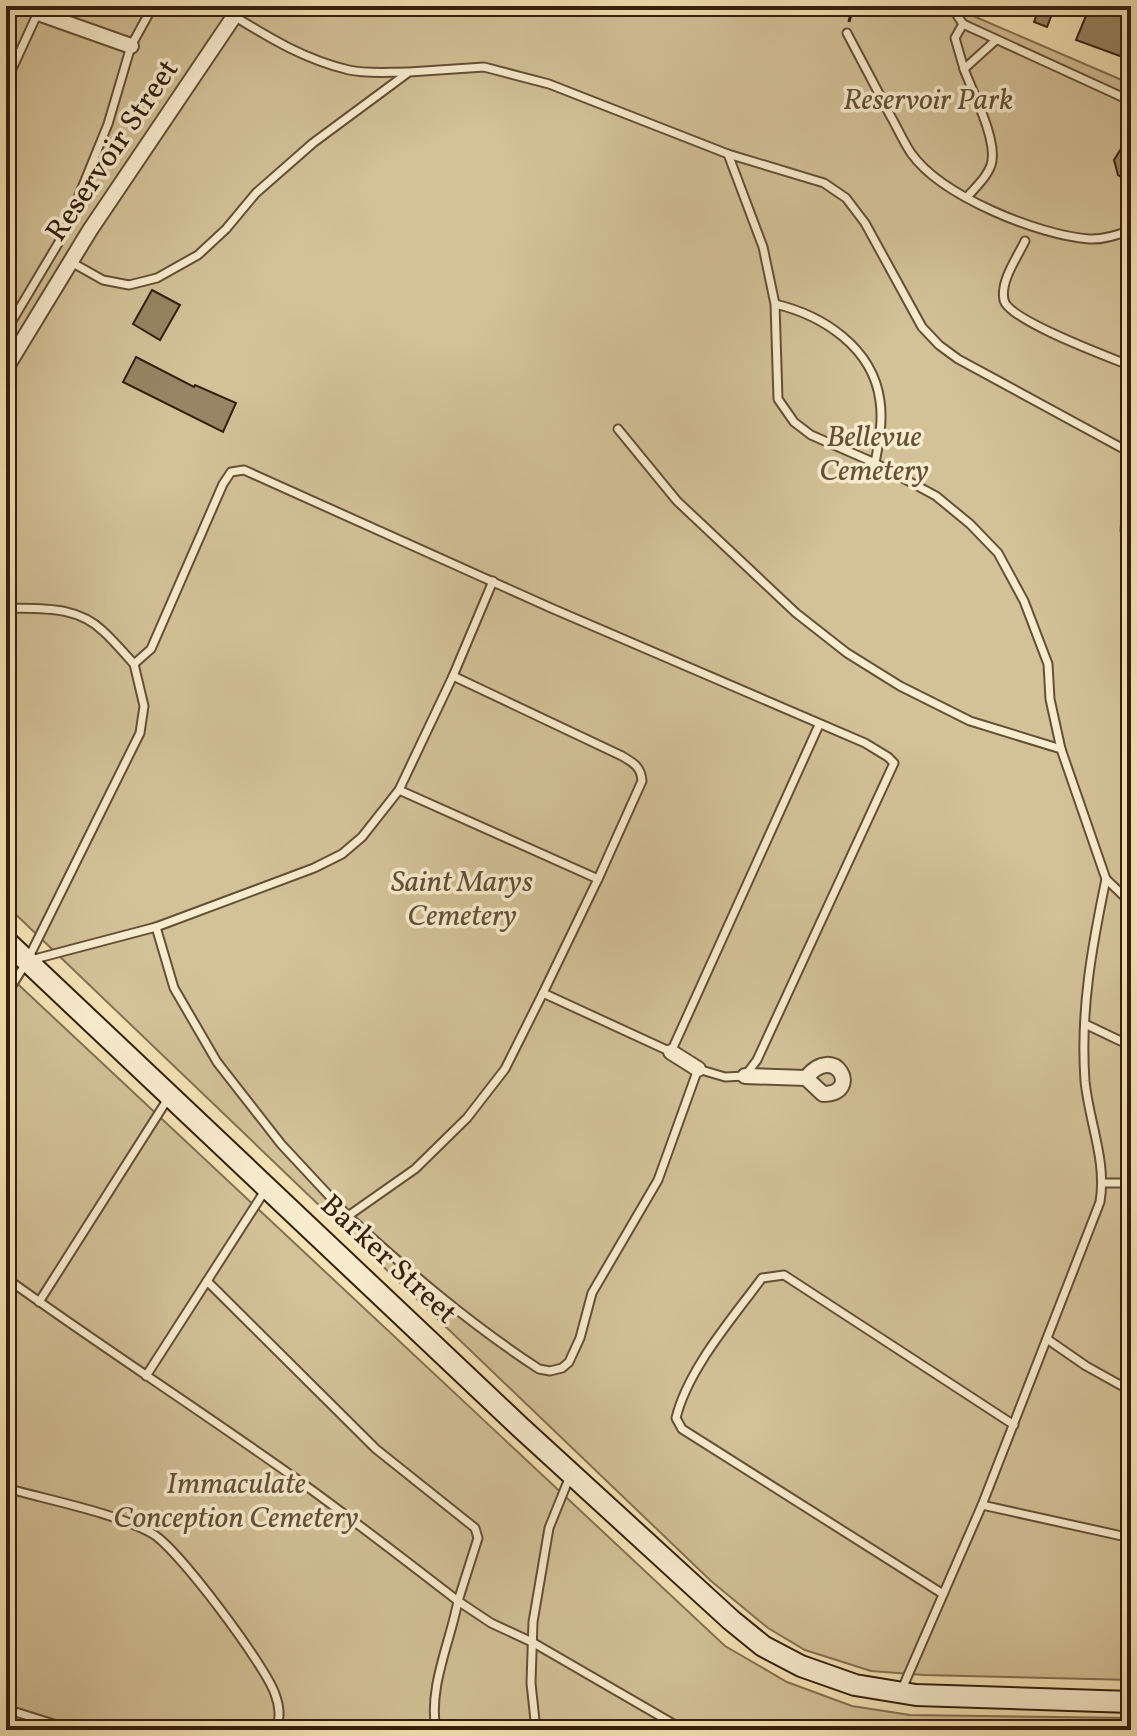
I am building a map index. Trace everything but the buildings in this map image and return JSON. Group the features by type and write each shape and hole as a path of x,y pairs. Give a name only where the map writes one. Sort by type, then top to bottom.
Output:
{"main road":[{"name":"Barker Street","path":"6,941 571,1474 763,1646 801,1666 855,1685 900,1693 1131,1702"}],"street":[{"path":"40,9 131,46"},
{"name":"Reservoir Street","path":"6,368 71,262 238,11"},
{"path":"671,1052 698,1069"},
{"path":"745,1076 806,1078"}],"lane":[{"path":"6,331 62,237 108,124 131,46 153,6"},
{"path":"951,6 963,24 1131,101"},
{"path":"6,82 40,9"},
{"path":"238,11 278,44 352,71 409,72 484,67 536,81 728,154 824,183 846,198 865,223 922,327 939,345 958,359 1131,453 1125,530 1131,558"},
{"path":"963,24 955,38 992,145 992,163 980,184 967,197"},
{"path":"847,33 911,154 937,179 978,205 1062,234 1091,240 1131,230"},
{"path":"964,69 996,40"},
{"path":"71,262 103,280 129,285 157,278 198,255 226,229 256,193 313,143 409,72"},
{"path":"728,154 763,247 775,304 778,399 794,422 811,435 875,463 936,496 998,553 1024,601 1048,664 1050,699 1061,749 1106,879 1131,903"},
{"path":"6,169 10,209 6,230"},
{"path":"1025,241 1006,282 1004,300 1009,310 1028,322 1131,366"},
{"path":"775,304 802,311 832,328 851,342 872,375 880,397 882,425 875,463"},
{"path":"618,429 677,501 796,613 847,653 900,686 970,721 1061,749"},
{"path":"134,664 151,649 223,484 231,472 244,470 865,743 894,763 757,1060 745,1076 725,1077 698,1069 658,1180 592,1293 580,1338 569,1362 562,1368 550,1371 539,1369 504,1347 392,1256 348,1216 281,1144 217,1062 174,988 156,927"},
{"path":"27,961 156,927 301,873 342,854 362,837 399,790 453,676 493,581"},
{"path":"6,608 66,610 85,617 103,630 134,664 144,706 140,733 27,961 6,995"},
{"path":"348,1216 415,1169 467,1118 505,1069 642,781 641,771 635,763 453,676"},
{"path":"543,993 671,1052 819,725"},
{"path":"399,790 598,879"},
{"path":"900,1693 1014,1425 1092,1226 1103,1183 1085,1080 1085,1024 1091,952 1106,879"},
{"path":"1085,1024 1131,1046"},
{"path":"39,1302 170,1095"},
{"path":"1103,1183 1131,1183"},
{"path":"146,1376 267,1187"},
{"path":"943,1594 682,1429 676,1418 681,1396 762,1278 784,1275 1014,1425"},
{"path":"6,1278 298,1480 458,1601 491,1623 532,1642 684,1730"},
{"path":"207,1281 376,1449 475,1528 478,1538 458,1601 437,1686 434,1705 436,1730"},
{"path":"1047,1339 1086,1366 1131,1391"},
{"path":"536,1730 531,1683 532,1642 549,1528 571,1474"},
{"path":"6,1488 120,1520 151,1533 181,1558 259,1664 278,1705 280,1719 277,1730"},
{"path":"982,1505 1131,1538"},
{"path":"6,1709 59,1728 75,1730"}],"green space":[{"path":"6,6 955,6 1131,84 1131,1680 871,1671 805,1650 768,1628 711,1581 6,905"},
{"name":"Immaculate Conception Cemetery","path":"6,973 725,1646 787,1682 852,1706 910,1715 1131,1718 1131,1730 6,1730"}],"park label":[{"name":"Reservoir Park","path":"928,101"},
{"name":"Bellevue Cemetery","path":"874,455"},
{"name":"Saint Marys Cemetery","path":"462,900"}]}
